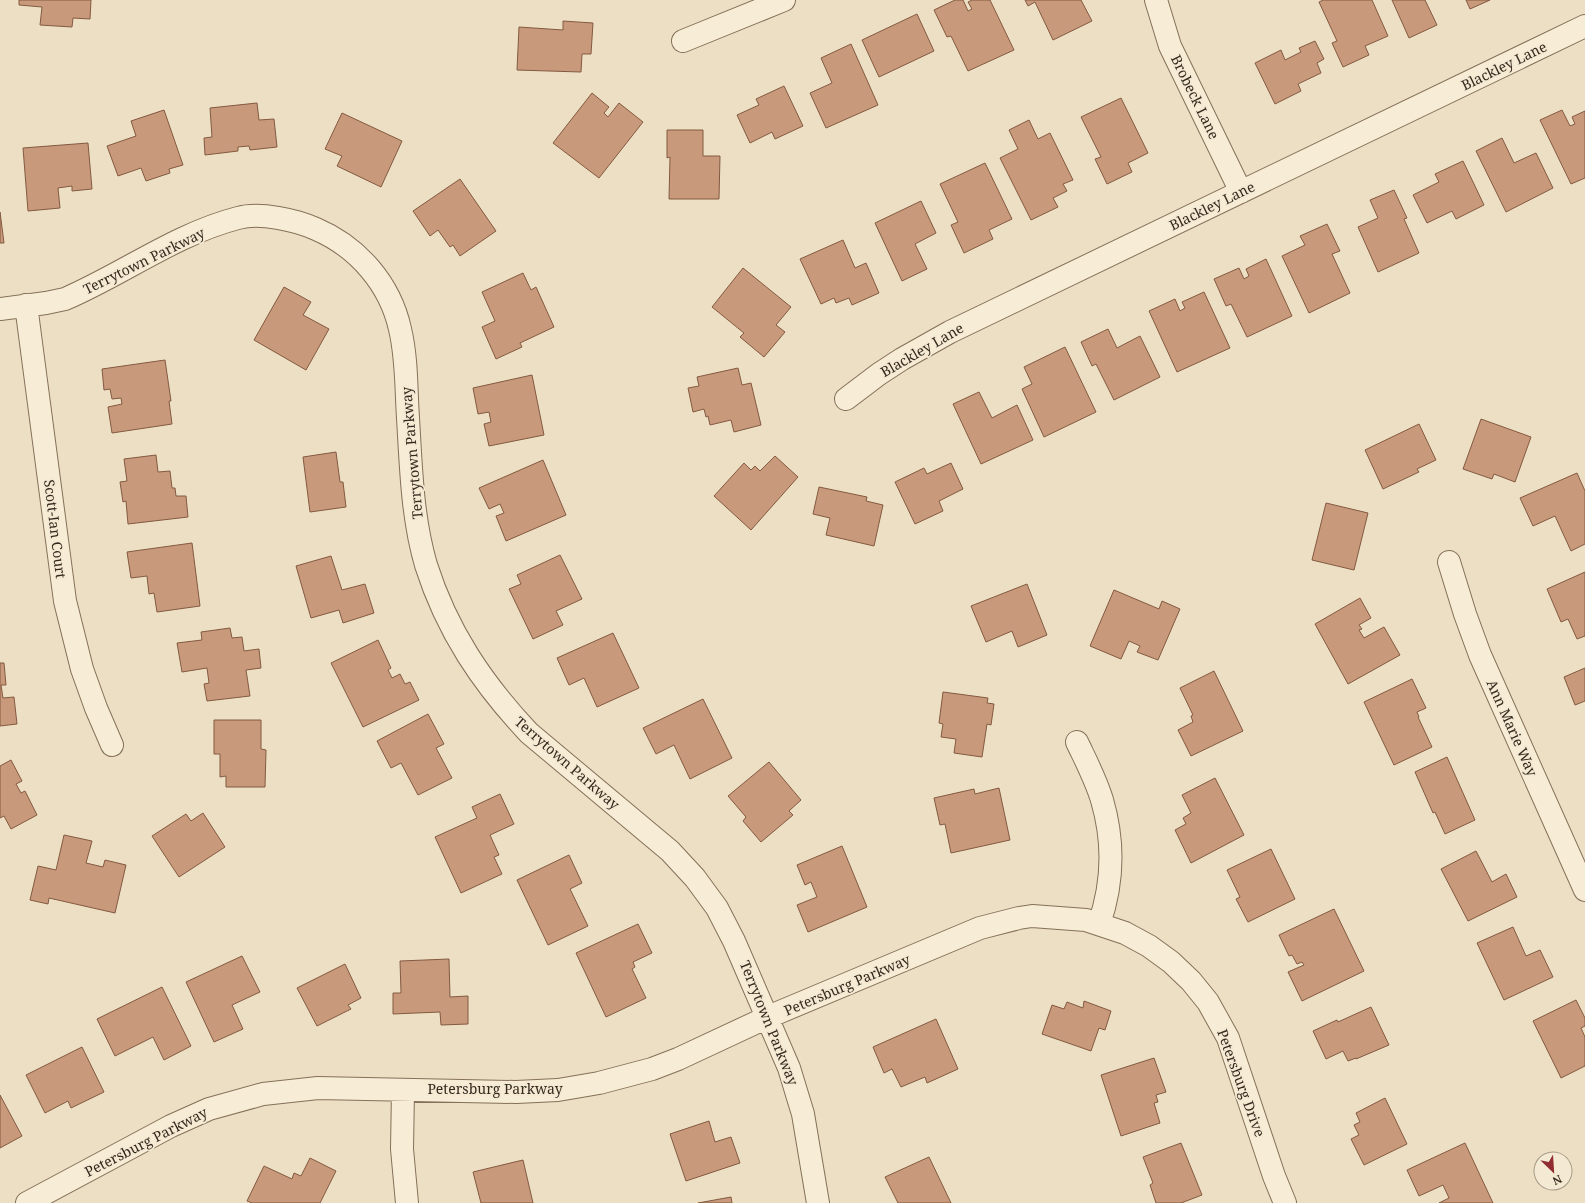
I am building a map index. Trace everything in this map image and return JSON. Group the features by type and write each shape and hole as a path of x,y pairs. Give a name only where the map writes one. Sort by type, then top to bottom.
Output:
{"street":[{"path":"683,41 784,0"},
{"name":"Brobeck Lane","path":"1156,0 1170,46 1241,192"},
{"name":"Blackley Lane","path":"846,399 902,359 950,332 1585,26"},
{"name":"Terrytown Parkway","path":"0,309 65,299 190,235 239,218 252,216 279,218 304,224 339,240 360,257 382,285 393,306 400,329 404,354 412,485 416,519 426,564 434,588 457,638 484,682 529,733 670,851 710,897 729,929 789,1068 801,1105 818,1203"},
{"name":"Scott-Ian Court","path":"26,305 65,601 82,669 96,708 112,745"},
{"name":"Ann Marie Way","path":"1449,562 1465,614 1486,668 1585,890"},
{"path":"1077,742 1102,801 1110,843 1110,871 1107,899 1099,924"},
{"name":"Petersburg Parkway","path":"27,1203 159,1132 209,1109 263,1094 318,1088 516,1092 572,1089 592,1085 652,1069 678,1059 768,1017 980,928 1032,916 1073,919 1099,924"},
{"name":"Petersburg Drive","path":"1099,924 1125,933 1149,946 1182,971 1208,1002 1222,1026 1230,1045 1274,1176 1285,1203"},
{"path":"403,1090 402,1149 407,1203"}],"building":[{"path":"19,0 91,0 90,19 73,18 72,27 40,25 42,7 19,5"},
{"path":"955,0 963,0 968,11 972,9 968,2 972,0 990,0 1014,50 968,71 951,36 947,37 934,10"},
{"path":"1025,0 1081,0 1092,21 1053,40 1035,2 1028,6"},
{"path":"1323,0 1372,0 1388,36 1365,46 1369,55 1343,67 1332,43 1337,41 1319,2"},
{"path":"1392,0 1425,0 1437,25 1409,38"},
{"path":"1466,0 1490,0 1470,9"},
{"path":"917,14 934,51 879,77 862,40"},
{"path":"563,21 593,23 591,54 582,54 581,72 517,70 519,27 563,30"},
{"path":"1315,41 1324,59 1317,63 1321,73 1298,84 1301,91 1275,104 1255,63 1281,50 1285,60 1301,52 1299,48"},
{"path":"851,44 878,105 826,128 810,93 832,83 821,58"},
{"path":"784,86 803,126 775,139 772,132 750,143 737,115 759,105 756,99"},
{"path":"592,93 609,107 604,113 608,117 619,103 643,122 599,178 553,143"},
{"path":"1121,98 1148,153 1128,163 1132,172 1107,184 1095,159 1101,157 1081,117"},
{"path":"257,103 259,120 274,119 277,147 250,150 249,146 238,147 238,151 205,155 204,138 212,137 210,108"},
{"path":"164,110 183,165 169,169 170,173 146,181 141,168 118,176 107,146 136,136 131,121"},
{"path":"1562,110 1570,126 1575,124 1572,117 1585,111 1585,178 1571,184 1540,120"},
{"path":"342,113 402,141 381,187 337,166 342,156 325,149"},
{"path":"1029,120 1038,139 1050,133 1073,180 1063,184 1067,191 1053,198 1058,207 1031,220 1000,158 1018,149 1009,130"},
{"path":"667,130 703,130 703,156 720,156 719,199 669,199 670,157 667,158"},
{"path":"1502,138 1514,163 1536,153 1553,188 1506,212 1476,151"},
{"path":"88,143 92,189 72,191 72,186 58,188 60,208 28,211 23,148"},
{"path":"1463,161 1484,205 1456,219 1452,211 1427,223 1413,195 1439,182 1435,174"},
{"path":"985,163 1012,219 989,230 993,239 964,253 951,225 958,222 940,184"},
{"path":"460,179 496,231 460,256 453,245 450,247 438,230 430,236 413,211"},
{"path":"1394,190 1407,218 1404,219 1419,253 1378,272 1358,227 1378,218 1370,200"},
{"path":"921,201 936,233 915,244 927,269 902,281 875,223"},
{"path":"0,212 4,243 0,243"},
{"path":"1327,224 1340,251 1332,254 1350,293 1309,313 1282,256 1305,245 1300,236"},
{"path":"843,240 855,268 866,263 879,293 852,305 849,298 836,303 834,298 821,304 800,259"},
{"path":"1266,259 1292,316 1247,337 1231,304 1226,306 1214,279 1239,268 1244,279 1249,276 1246,269"},
{"path":"743,268 791,307 776,325 785,332 764,357 740,337 744,333 712,307"},
{"path":"523,273 531,290 536,287 554,327 520,343 522,347 496,359 482,327 495,321 482,292"},
{"path":"284,287 311,302 303,315 329,329 306,370 254,340"},
{"path":"1204,292 1230,348 1177,372 1149,311 1175,299 1180,311 1185,308 1182,302"},
{"path":"1108,329 1117,348 1140,336 1160,377 1114,400 1096,364 1092,366 1081,342"},
{"path":"1065,347 1096,412 1044,437 1022,389 1032,384 1024,367"},
{"path":"165,360 171,401 169,401 172,424 112,433 108,407 122,404 121,398 112,399 110,389 104,390 102,369"},
{"path":"738,368 742,385 751,383 761,425 734,432 731,420 710,425 708,416 706,417 704,409 693,412 688,388 699,386 697,377"},
{"path":"532,375 544,435 489,446 484,424 491,422 489,412 478,414 473,388"},
{"path":"979,392 992,418 1017,405 1033,440 981,464 953,404"},
{"path":"1481,419 1531,437 1515,482 1494,474 1492,479 1463,469"},
{"path":"1419,424 1436,460 1417,469 1419,472 1383,489 1365,450"},
{"path":"336,452 340,482 343,482 346,507 310,512 303,457"},
{"path":"156,455 158,472 170,471 172,488 175,488 176,496 186,496 188,517 128,524 126,501 123,502 120,482 127,481 124,459"},
{"path":"775,456 798,477 751,530 714,496 744,463 751,470 755,466 760,471"},
{"path":"543,460 566,515 506,541 496,516 504,513 500,504 489,509 479,488"},
{"path":"951,463 963,489 939,501 943,511 915,524 895,482 924,468 927,474"},
{"path":"1577,473 1585,491 1585,544 1571,551 1555,516 1533,526 1520,498"},
{"path":"819,487 867,497 866,501 883,505 874,546 826,535 830,518 813,514"},
{"path":"1326,503 1368,513 1354,570 1312,560"},
{"path":"192,543 200,606 157,612 154,593 149,594 147,576 131,578 127,552"},
{"path":"560,555 582,599 556,611 563,625 533,639 509,589 521,584 517,575"},
{"path":"331,556 342,590 365,584 374,613 343,623 339,610 311,618 296,566"},
{"path":"1585,572 1585,636 1577,639 1568,619 1561,622 1547,589"},
{"path":"1027,584 1047,635 1018,647 1012,631 986,642 971,606"},
{"path":"1114,590 1159,609 1162,601 1180,609 1158,660 1137,652 1140,646 1129,641 1121,659 1090,646"},
{"path":"1360,598 1371,618 1359,625 1362,629 1359,630 1364,638 1384,627 1400,655 1348,684 1315,624"},
{"path":"230,628 232,638 242,637 244,651 259,649 261,668 246,670 250,696 207,701 204,684 209,683 207,668 182,672 177,643 202,640 201,632"},
{"path":"613,633 639,688 597,707 584,678 569,685 557,658"},
{"path":"378,640 391,668 388,670 392,678 400,674 405,684 410,682 419,700 363,727 331,663"},
{"path":"0,663 4,663 6,685 1,685 3,698 14,697 17,724 0,726"},
{"path":"1585,668 1585,701 1575,705 1564,677"},
{"path":"1214,671 1243,731 1191,756 1178,730 1193,722 1191,716 1193,715 1180,688"},
{"path":"1412,679 1426,708 1417,712 1432,747 1394,765 1364,702"},
{"path":"943,692 988,698 987,703 994,704 991,725 987,724 982,757 954,753 956,739 941,737 943,724 939,723"},
{"path":"703,699 732,758 690,779 674,745 656,754 643,728"},
{"path":"428,714 444,744 436,748 452,778 418,795 401,763 391,768 377,741"},
{"path":"214,720 261,720 261,749 266,750 265,787 226,787 226,776 220,777 220,754 214,754"},
{"path":"1447,757 1475,820 1445,834 1435,812 1433,813 1415,772"},
{"path":"11,760 22,781 16,784 21,793 25,791 37,815 11,829 4,816 0,818 0,766"},
{"path":"769,762 801,800 789,811 793,815 761,842 743,821 746,817 728,796"},
{"path":"1215,778 1244,835 1191,863 1175,830 1186,824 1183,818 1191,813 1182,795"},
{"path":"999,788 1010,840 951,853 945,824 940,825 934,798 974,789 975,794"},
{"path":"500,794 514,824 490,835 499,855 494,857 502,874 461,893 435,837 477,818 472,807"},
{"path":"203,813 225,847 179,877 152,836 186,814 191,821"},
{"path":"64,835 92,841 86,863 103,867 105,860 126,865 115,913 49,898 48,904 30,900 38,866 56,870"},
{"path":"842,846 867,907 808,932 797,905 817,897 811,882 805,885 797,865"},
{"path":"1271,849 1295,899 1248,922 1236,899 1240,897 1227,870"},
{"path":"1476,851 1492,882 1506,874 1517,897 1468,921 1441,869"},
{"path":"569,855 582,883 570,889 588,926 548,945 517,880"},
{"path":"1334,909 1364,971 1302,1001 1288,972 1304,965 1302,962 1297,964 1292,955 1289,956 1279,935"},
{"path":"638,924 652,953 633,962 635,967 632,969 646,998 606,1017 576,953"},
{"path":"1513,927 1526,956 1540,950 1553,977 1504,1000 1477,943"},
{"path":"242,956 260,992 232,1005 243,1029 214,1042 186,982"},
{"path":"449,959 450,997 468,996 468,1024 441,1025 440,1012 393,1014 393,993 401,993 400,961"},
{"path":"345,964 361,998 348,1005 351,1009 317,1026 297,988"},
{"path":"162,987 191,1046 164,1060 153,1037 115,1056 97,1019"},
{"path":"1576,1000 1585,1018 1585,1026 1581,1028 1585,1037 1585,1066 1561,1078 1533,1021"},
{"path":"1084,1001 1111,1011 1105,1030 1099,1028 1091,1051 1042,1034 1052,1005 1064,1009 1067,1002 1083,1008"},
{"path":"1371,1007 1389,1045 1348,1061 1343,1051 1326,1059 1313,1031 1337,1020 1338,1022"},
{"path":"936,1019 958,1069 927,1083 925,1077 901,1087 892,1069 884,1073 873,1047"},
{"path":"82,1047 104,1092 71,1108 68,1101 45,1113 26,1075"},
{"path":"1154,1058 1166,1092 1156,1095 1158,1102 1154,1103 1160,1123 1121,1136 1101,1075"},
{"path":"0,1095 22,1136 0,1148"},
{"path":"1385,1098 1407,1144 1364,1165 1351,1139 1359,1135 1354,1125 1360,1122 1356,1113"},
{"path":"709,1121 715,1142 731,1137 740,1163 686,1181 670,1134"},
{"path":"1181,1143 1202,1195 1181,1203 1156,1203 1150,1185 1153,1183 1143,1157"},
{"path":"1465,1143 1493,1203 1439,1203 1449,1198 1443,1185 1419,1196 1407,1170"},
{"path":"929,1157 951,1203 898,1203 885,1177"},
{"path":"310,1158 336,1171 320,1203 252,1203 247,1201 264,1166 292,1179 294,1173 301,1176"},
{"path":"523,1160 533,1203 481,1203 473,1172"},
{"path":"731,1197 732,1203 698,1203"}]}
